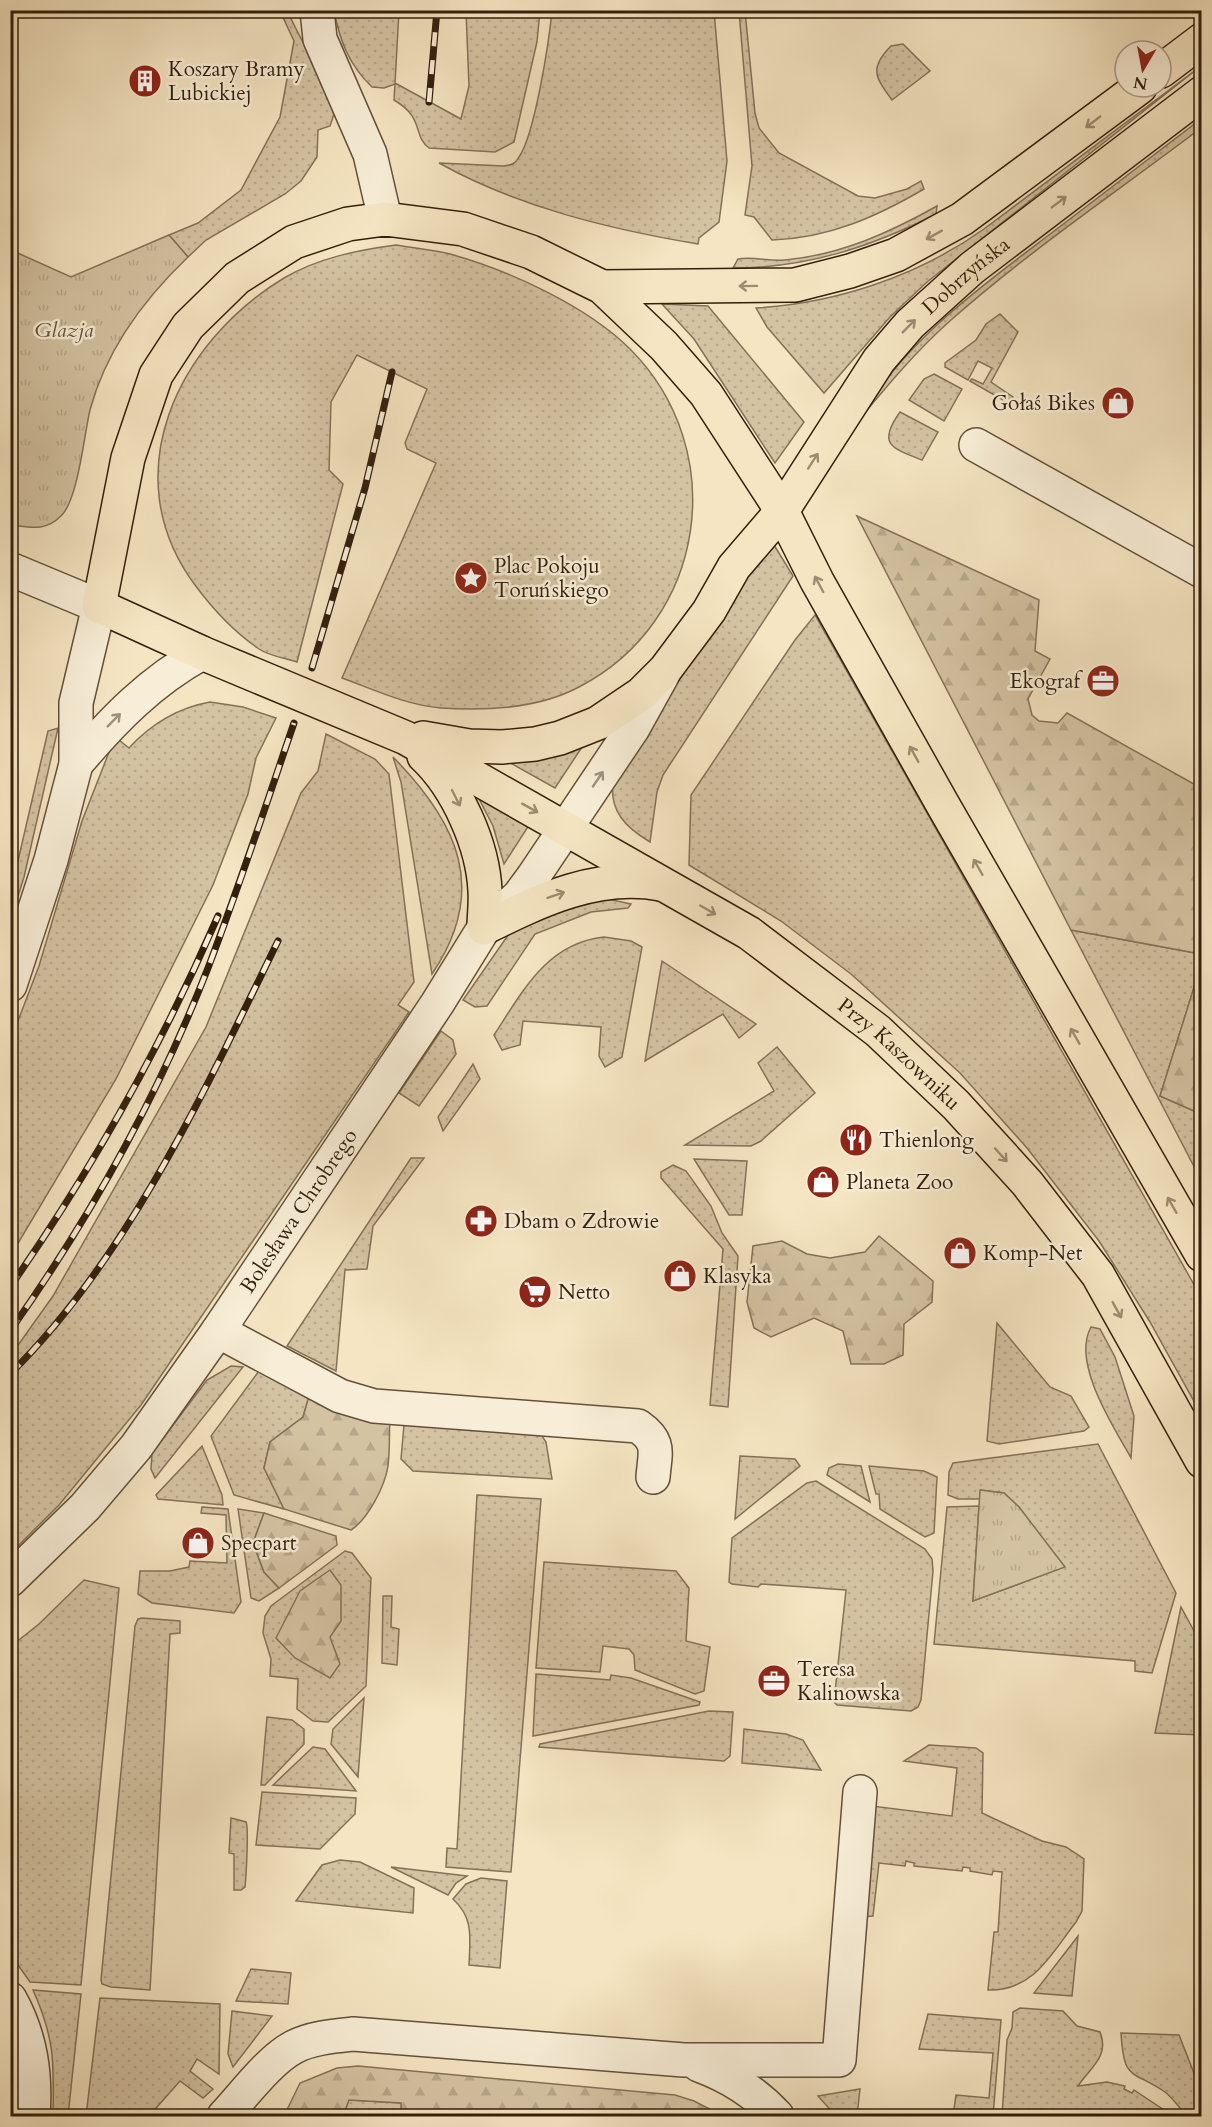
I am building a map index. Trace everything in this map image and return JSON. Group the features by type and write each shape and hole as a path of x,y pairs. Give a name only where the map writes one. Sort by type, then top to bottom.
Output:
{"main road":[{"path":"1173,62 1202,40"},
{"name":"Dobrzyńska","path":"782,511 879,360 910,324 972,268 1202,93"},
{"path":"602,287 795,285 850,271 896,255 962,219 1124,99"},
{"path":"566,828 406,738 202,653 99,606 128,458 156,375 188,326 237,278 294,242 348,224 385,219 463,229 531,252 602,287 664,346 705,394 782,511 818,581 943,805 1202,1256"},
{"path":"406,738 502,747 560,738 598,723 627,706 665,670 709,611 734,567 782,511"},
{"path":"406,738 447,781 464,813 483,874 484,928 551,896 578,888 631,881 663,884"},
{"name":"Przy Kaszowniku","path":"566,828 748,933 878,1031 956,1105 1027,1183 1098,1275 1202,1461"}],"street":[{"path":"317,10 320,39 370,154 385,219"},
{"path":"976,444 1202,571"},
{"path":"10,569 99,606 76,703 76,764 51,860 10,985"},
{"path":"76,764 114,719 171,670 202,653"},
{"name":"Bolesława Chrobrego","path":"10,1580 85,1507 136,1447 218,1331 437,1004 484,928 519,896 566,828 633,728 665,670"},
{"path":"218,1331 340,1396 375,1402 638,1426 653,1438 656,1446 653,1477"},
{"path":"224,2116 279,2057 294,2047 328,2037 353,2034 684,2060 754,2057 839,2060 860,1792"},
{"path":"10,2000 26,2034 30,2051 35,2081 33,2116"},
{"path":"684,2060 740,2085 763,2100 777,2116"}],"green space":[{"path":"280,11 287,11 315,66 334,114 330,126 318,130 317,157 301,181 285,194 206,240 188,257 169,235 198,223 241,190 280,117 294,41"},
{"path":"334,11 399,11 395,83 461,119 469,86 466,11 540,11 537,42 514,142 495,152 429,148 421,138 410,113 394,100 395,84 384,88 372,87 357,70 339,32"},
{"path":"552,11 714,11 727,161 719,222 699,238 698,244 631,231 532,204 500,192 439,163 504,166 513,164 518,159 525,145 536,109"},
{"path":"739,11 745,11 755,113 759,128 779,153 858,196 875,198 907,189 921,181 924,189 870,217 832,230 793,238 772,240 754,217 745,215 752,166"},
{"path":"903,44 930,71 892,100 878,79 877,67 879,60 891,46"},
{"path":"1159,99 927,282 890,317 824,393 767,327 756,308 817,300 876,284 932,260 959,246"},
{"path":"1201,119 1201,128 1042,246 951,320 914,356 858,421 896,367 942,320 967,298"},
{"path":"937,206 936,214 863,246 813,260 733,268 738,259 785,260 845,248 882,234"},
{"name":"Glazja","path":"169,235 188,257 156,290 116,346 90,410 80,466 67,508 55,521 43,526 11,525 11,250 71,277"},
{"path":"396,245 450,254 473,261 546,291 592,318 630,349 662,390 683,435 692,483 690,531 678,578 655,621 622,658 579,687 547,700 512,707 441,708 403,700 342,678 436,463 407,449 405,443 427,389 357,355 331,402 329,470 343,484 297,662 263,651 232,627 195,585 171,543 159,500 159,456 169,414 188,374 214,338 246,305 297,271 338,256"},
{"path":"662,304 708,306 804,422 775,463 694,339"},
{"path":"1000,314 1018,332 991,382 1013,397 1010,404 970,381 972,379 983,384 992,368 978,361 968,380 945,367 945,363 976,340 986,324"},
{"path":"934,374 962,389 944,421 909,400 924,379"},
{"path":"900,412 938,432 922,460 902,452 891,444 889,431"},
{"path":"857,516 1039,600 1035,651 1050,659 1028,699 1032,715 1039,721 1058,723 1067,713 1201,788 1201,954 1071,930"},
{"path":"771,540 793,576 663,775 657,792 650,842 626,824 616,809 612,791 613,780"},
{"path":"815,615 1201,1297 1201,1414 1150,1322 1099,1241 1027,1148 960,1073 851,974 781,921 689,865 691,795 795,640"},
{"path":"210,702 243,707 276,718 256,758 248,794 213,885 116,1079 11,1255 11,1039 39,966 82,821 115,737 129,748 165,718 187,708"},
{"path":"58,728 24,877 11,919 11,891 48,731"},
{"path":"326,734 375,759 389,774 414,982 398,1005 409,1012 141,1405 59,1505 11,1553 11,1355 53,1296 206,1027 301,793 318,771"},
{"path":"584,744 555,788 505,760"},
{"path":"393,757 435,807 449,833 458,859 462,886 459,914 449,943 432,974 401,782"},
{"path":"477,795 531,822 504,864 493,826"},
{"path":"608,899 631,904 628,908 591,912 535,934 487,1006 475,1007 463,1000 511,931 546,910"},
{"path":"1071,930 1201,954 1201,965 1160,1096 1201,1114 1201,1180"},
{"path":"604,937 631,941 642,947 622,1057 605,1067 599,1056 601,1027 523,1021 520,1045 502,1050 494,1035 538,972 567,949 584,941"},
{"path":"662,961 756,1024 739,1038 723,1014 645,1061"},
{"path":"1201,965 1202,1114 1160,1096"},
{"path":"441,1031 453,1040 456,1054 419,1106 399,1093"},
{"path":"777,1047 815,1093 761,1141 751,1146 685,1145 774,1091 758,1063"},
{"path":"473,1064 480,1079 443,1131 438,1117"},
{"path":"411,1158 424,1158 373,1226 367,1269 345,1270 336,1371 287,1346"},
{"path":"694,1159 747,1161 742,1215 729,1215"},
{"path":"673,1165 686,1171 711,1206 722,1233 738,1256 728,1407 710,1405 723,1249 661,1178 661,1172"},
{"path":"879,1236 933,1281 932,1302 904,1324 903,1355 884,1364 851,1364 843,1331 814,1318 771,1337 754,1328 747,1302 753,1246 782,1241 807,1254 830,1258 865,1252"},
{"path":"997,1323 1050,1387 1071,1396 1089,1427 1084,1431 999,1444 987,1441"},
{"path":"1091,1327 1100,1329 1115,1357 1134,1416 1131,1458 1090,1376 1086,1358 1086,1342"},
{"path":"231,1366 243,1367 155,1478 151,1469 152,1453 207,1380"},
{"path":"259,1371 310,1393 303,1417 270,1442 264,1468 284,1509 234,1495 211,1436"},
{"path":"310,1393 390,1419 389,1460 383,1483 364,1518 351,1530 284,1509 264,1468 270,1442 303,1417"},
{"path":"409,1421 540,1433 546,1442 552,1479 413,1471 401,1459 404,1425"},
{"path":"1098,1444 1176,1593 1152,1673 1135,1671 1135,1661 934,1644 947,1507 979,1506 973,1601 1064,1567 1019,1507 1004,1493 981,1490 980,1499 958,1499 948,1495 949,1472 953,1463"},
{"path":"202,1446 222,1495 223,1505 158,1499 156,1495"},
{"path":"740,1456 795,1459 800,1466 735,1519"},
{"path":"838,1464 861,1466 870,1502 827,1475 829,1468"},
{"path":"869,1466 924,1471 937,1477 934,1533 925,1537 880,1509 879,1494 876,1494"},
{"path":"816,1481 925,1549 932,1559 933,1571 921,1700 918,1707 911,1711 837,1705 834,1702 846,1590 761,1584 758,1587 729,1582 732,1538 807,1483"},
{"path":"980,1490 1004,1493 1019,1507 1065,1567 973,1601"},
{"path":"477,1495 541,1499 511,1872 446,1867 447,1848 457,1849"},
{"path":"202,1507 228,1509 241,1602 234,1613 152,1603 138,1594 140,1571 170,1571 189,1567 190,1561 227,1563 226,1515 201,1513"},
{"path":"238,1509 264,1513 253,1543 264,1572 279,1588 259,1601 251,1598"},
{"path":"264,1513 336,1536 337,1545 279,1588 264,1572 253,1543"},
{"path":"345,1551 352,1553 371,1578 366,1686 328,1722 313,1721 297,1709 298,1679 270,1676 271,1659 263,1633 265,1616 271,1606"},
{"path":"544,1562 676,1571 689,1588 686,1641 710,1647 704,1691 695,1694 635,1670 634,1655 629,1649 603,1646 600,1672 536,1668"},
{"path":"330,1570 341,1585 341,1621 330,1637 340,1664 330,1678 295,1658 276,1638 300,1591"},
{"path":"84,1580 119,1588 81,1985 30,1982 11,1955 10,1647 39,1624"},
{"path":"383,1596 392,1596 391,1627 399,1629 397,1665 382,1663"},
{"path":"1181,1607 1201,1644 1201,1735 1155,1733"},
{"path":"138,1619 180,1621 180,1633 170,1634 150,1990 111,1987 102,1984 101,1980 135,1626"},
{"path":"536,1674 610,1680 611,1675 631,1678 700,1702 699,1705 533,1736"},
{"path":"364,1698 358,1777 331,1744 333,1729"},
{"path":"709,1711 733,1712 730,1756 724,1761 539,1747 540,1744"},
{"path":"267,1717 292,1720 304,1729 304,1744 265,1785 261,1785"},
{"path":"744,1729 786,1734 803,1740 821,1770 742,1763"},
{"path":"929,1745 976,1748 983,1753 982,1813 1042,1841 1066,1847 1084,1859 1082,1911 1076,1922 1040,1968 1018,1984 1004,1989 988,1990 994,1932 998,1932 1002,1872 993,1871 992,1875 970,1871 970,1868 963,1867 962,1871 914,1866 914,1863 906,1861 905,1866 879,1863 873,1916 861,1917 872,1806 952,1816 957,1768 904,1761"},
{"path":"313,1747 325,1749 356,1791 273,1785"},
{"path":"262,1792 356,1798 355,1814 320,1849 256,1845"},
{"path":"231,1818 246,1822 247,1826 245,1887 241,1890 234,1890 234,1854 229,1853"},
{"path":"340,1860 360,1862 414,1888 413,1913 296,1901 322,1865"},
{"path":"391,1867 467,1876 456,1883 448,1895"},
{"path":"481,1878 507,1881 500,1968 469,1965 468,1921 460,1906 453,1899 466,1884"},
{"path":"1078,1936 1072,1996 1034,1993"},
{"path":"251,1969 291,1973 288,2004 236,2001"},
{"path":"33,1990 81,1994 68,2116 53,2116 52,2052 46,2023"},
{"path":"100,1998 220,2004 219,2074 197,2059 190,2071 213,2089 203,2098 180,2081 149,2116 86,2116"},
{"path":"1020,2008 1063,2011 1077,2026 1100,2032 1101,2055 1078,2086 1107,2082 1125,2086 1124,2089 1132,2093 1134,2090 1173,2116 1002,2116 1007,2040 1012,2028 1013,2012"},
{"path":"232,2011 272,2016 233,2067 228,2054"},
{"path":"928,2014 1001,2020 993,2116 953,2116 956,2095 989,2098 993,2053 919,2049"},
{"path":"1121,2033 1179,2035 1201,2091 1198,2116 1187,2116 1165,2092 1131,2072 1124,2060"},
{"path":"358,2066 675,2095 694,2101 723,2116 401,2116 401,2103 349,2100 343,2116 284,2116 300,2083 337,2068"},
{"path":"860,2089 857,2116 836,2116 818,2096"},
{"path":"349,2100 402,2103 401,2116 343,2116"}],"railway":[{"path":"429,102 437,10"},
{"path":"312,668 365,488 392,372"},
{"path":"10,1331 68,1245 95,1200 167,1063 208,968 294,723"},
{"path":"10,1287 97,1153 173,1012 218,916"},
{"path":"10,1374 52,1328 92,1278 128,1225 193,1112 278,941"}],"place":[{"name":"Koszary Bramy Lubickiej","path":"145,81"},
{"name":"Gołaś Bikes","path":"1118,403"},
{"name":"Plac Pokoju Toruńskiego","path":"471,578"},
{"name":"Ekograf","path":"1103,681"},
{"name":"Thienlong","path":"856,1140"},
{"name":"Planeta Zoo","path":"823,1182"},
{"name":"Dbam o Zdrowie","path":"481,1221"},
{"name":"Komp-Net","path":"960,1253"},
{"name":"Klasyka","path":"680,1276"},
{"name":"Netto","path":"535,1292"},
{"name":"Specpart","path":"198,1543"},
{"name":"Teresa Kalinowska","path":"774,1681"}]}
